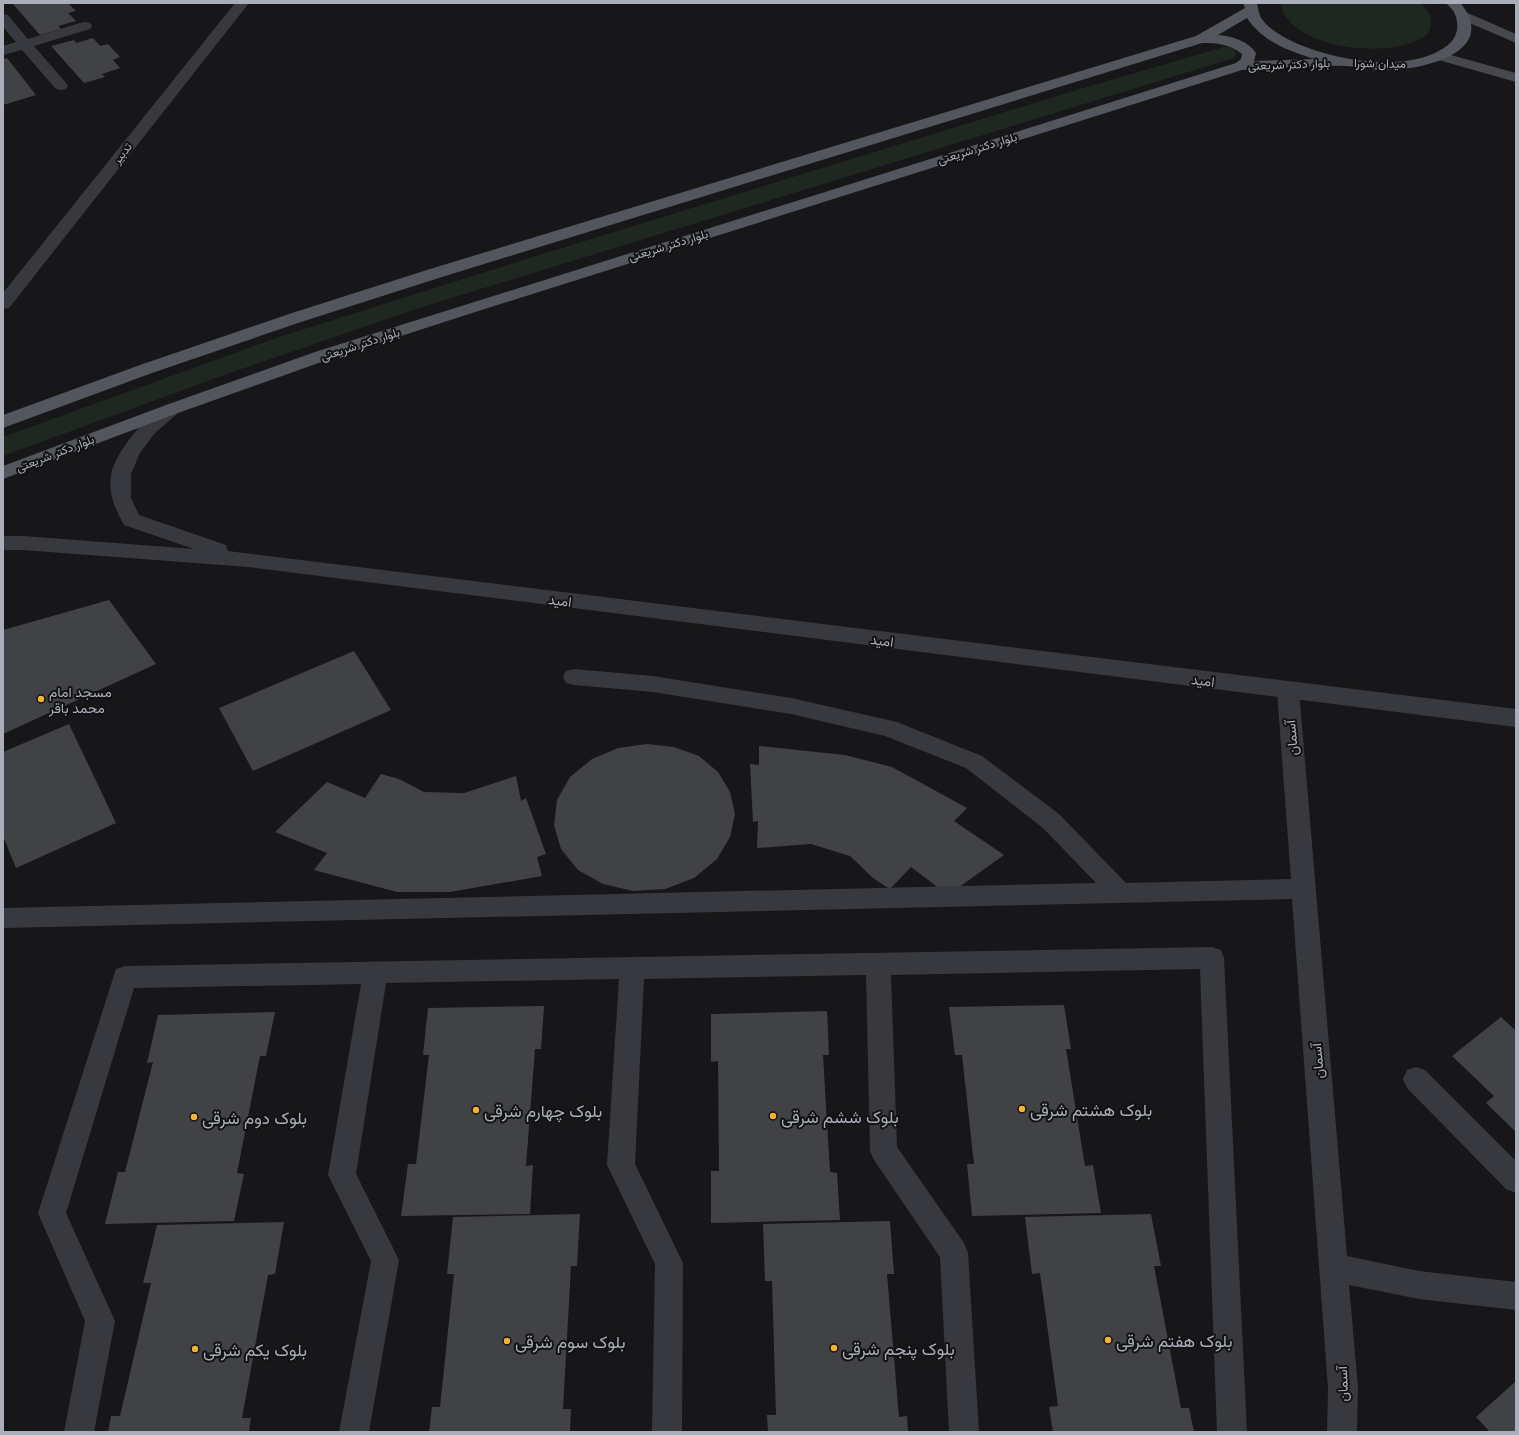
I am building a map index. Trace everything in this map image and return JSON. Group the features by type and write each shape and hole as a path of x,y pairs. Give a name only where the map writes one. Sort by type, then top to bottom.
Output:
{"main road":[{"path":"1201,39 1250,7"},
{"name":"میدان شورا","path":"1250,7 1261,27 1281,42 1310,54 1344,62 1380,66 1413,64 1440,56 1458,45 1466,30 1459,7"},
{"path":"1459,7 1516,39"},
{"path":"3,422 146,369 302,316 436,273 1201,39 1215,38 1230,40 1242,46 1248,53 1248,60 1241,66"},
{"path":"1440,56 1516,78"},
{"name":"بلوار دکتر شریعتی","path":"3,473 172,409 321,356 1241,66 1344,62"}],"street":[{"name":"تدبیر","path":"3,304 242,3"},
{"path":"3,18 61,86"},
{"path":"3,51 85,26"},
{"path":"172,409 143,434 131,451 122,474 121,498 131,520 248,560"},
{"path":"3,543 23,543 248,560"},
{"name":"امید","path":"248,560 1288,691 1516,718"},
{"path":"574,676 653,684 791,706 889,728 904,733 974,762 1051,821 1120,893"},
{"name":"آسمان","path":"1288,691 1344,1388 1342,1432"},
{"path":"3,918 1303,889"},
{"path":"79,1432 100,1321 52,1213 125,977 1212,958 1232,1432"},
{"path":"878,964 884,1151 954,1253 964,1432"},
{"path":"632,968 621,1165 668,1263 667,1432"},
{"path":"354,1432 385,1260 342,1175 375,973"},
{"path":"1416,1079 1516,1180"},
{"path":"1334,1268 1419,1285 1516,1296"}],"shaded area":[{"path":"1282,3 1420,3 1429,13 1431,26 1427,34 1422,38 1400,46 1368,49 1351,47 1318,39 1304,32 1292,24 1286,17 1282,9"},
{"path":"1224,47 1232,47 1236,53 1234,58 419,308 221,376 3,456 3,437 276,338 536,256 1080,89"}],"building":[{"path":"12,3 68,3 76,11 68,13 76,21 58,26 61,29 40,35"},
{"path":"93,38 100,46 108,44 120,57 113,60 120,68 102,74 105,77 84,83 51,46 74,40 76,43"},
{"path":"7,58 36,95 3,105 3,59"},
{"name":"مسجد امام محمد باقر","path":"109,600 156,664 3,734 3,630"},
{"path":"354,651 391,710 253,771 219,708"},
{"path":"69,724 116,823 16,868 3,836 3,752"},
{"path":"647,744 674,747 699,756 718,772 730,792 735,814 730,837 717,859 694,878 665,889 633,891 603,884 578,870 561,849 554,825 557,800 570,777 592,759 618,748"},
{"path":"759,746 845,755 892,767 967,808 954,821 1004,855 948,895 911,867 890,889 873,878 850,856 811,844 757,848 758,821 753,822 750,764 759,765"},
{"path":"381,774 399,779 424,792 464,793 516,776 521,801 526,798 546,854 537,857 542,876 450,892 397,892 314,870 327,853 275,832 327,782 365,798"},
{"name":"بلوک هشتم شرقی","path":"1064,1005 1071,1049 1066,1049 1085,1166 1093,1165 1101,1213 972,1216 967,1164 974,1164 962,1055 955,1055 949,1007"},
{"name":"بلوک چهارم شرقی","path":"544,1006 541,1049 535,1049 526,1166 533,1165 530,1214 401,1216 408,1164 416,1164 429,1055 423,1055 428,1008"},
{"name":"بلوک ششم شرقی","path":"827,1011 829,1055 823,1055 830,1172 837,1173 840,1220 711,1223 711,1171 719,1171 718,1061 711,1062 711,1014"},
{"name":"بلوک دوم شرقی","path":"275,1012 266,1056 260,1056 237,1173 244,1174 234,1221 105,1224 118,1172 125,1172 153,1062 147,1063 158,1015"},
{"path":"1501,1017 1516,1031 1516,1132 1486,1103 1494,1096 1452,1056"},
{"name":"بلوک سوم شرقی","path":"580,1214 577,1266 571,1266 563,1409 571,1409 570,1432 429,1432 432,1407 440,1407 454,1274 447,1274 453,1217"},
{"name":"بلوک هفتم شرقی","path":"1151,1214 1161,1266 1154,1266 1181,1408 1189,1408 1194,1432 1053,1432 1049,1407 1058,1406 1040,1273 1032,1274 1025,1217"},
{"name":"بلوک پنجم شرقی","path":"890,1221 894,1274 887,1274 899,1417 907,1416 908,1432 768,1432 767,1415 776,1415 772,1281 765,1281 763,1224"},
{"name":"بلوک یکم شرقی","path":"284,1222 275,1274 268,1275 242,1418 251,1418 249,1432 108,1432 111,1416 120,1416 151,1283 143,1283 157,1225"},
{"path":"1516,1381 1516,1432 1490,1432 1476,1417"}],"place":[{"name":"مسجد امام محمد باقر","path":"41,699"},
{"name":"بلوک هشتم شرقی","path":"1022,1109"},
{"name":"بلوک چهارم شرقی","path":"476,1110"},
{"name":"بلوک ششم شرقی","path":"773,1116"},
{"name":"بلوک دوم شرقی","path":"194,1117"},
{"name":"بلوک هفتم شرقی","path":"1108,1340"},
{"name":"بلوک سوم شرقی","path":"507,1341"},
{"name":"بلوک پنجم شرقی","path":"834,1348"},
{"name":"بلوک یکم شرقی","path":"195,1349"}]}
